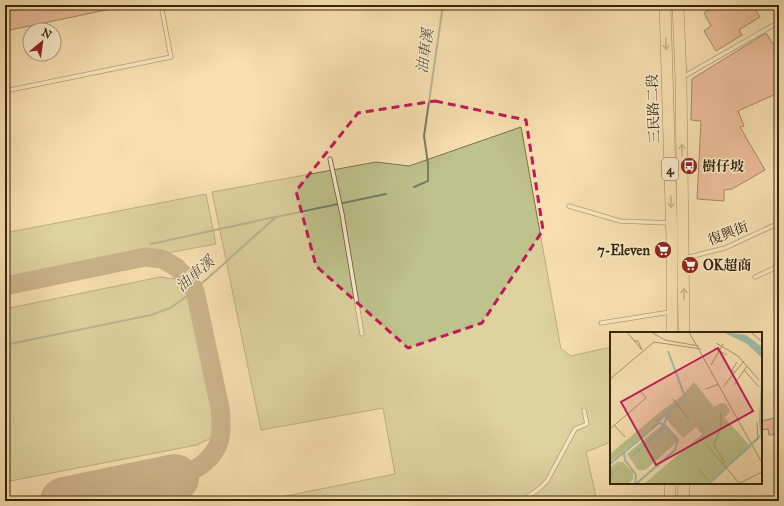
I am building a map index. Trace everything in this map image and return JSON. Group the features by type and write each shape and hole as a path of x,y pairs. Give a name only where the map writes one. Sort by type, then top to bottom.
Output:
{"main road":[{"name":"三民路二段","path":"665,5 673,311 672,332"},
{"name":"三民路二段","path":"678,5 681,79 684,332"},
{"path":"670,484 670,501"},
{"path":"683,501 684,484"}],"lane":[{"path":"5,91 171,57 161,5"},
{"path":"773,5 779,15"},
{"path":"681,79 779,22"},
{"path":"330,159 342,214 362,334"},
{"path":"569,206 620,222 671,223"},
{"name":"復興街","path":"684,258 725,248 779,223"},
{"path":"755,277 779,266"},
{"path":"601,323 673,311"},
{"path":"522,501 547,481 576,429 587,424 584,410"}],"highlighted area":[{"path":"435,101 526,120 543,230 482,323 408,348 316,266 296,191 358,113"}],"green space":[{"path":"521,127 561,349 571,356 610,347 610,442 586,452 597,501 261,501 395,474 383,408 261,430 212,192 376,162 409,166"},
{"path":"206,194 216,244 5,283 5,233"},
{"path":"160,277 191,281 203,296 226,408 222,425 211,438 197,445 5,482 5,309"}],"building":[{"path":"5,5 116,5 116,8 48,22 22,22 22,27 5,31"},
{"path":"718,5 753,5 760,17 739,30 742,35 716,51 704,31 711,26 704,13"},
{"path":"766,33 773,44 779,40 779,85 775,89 776,94 738,111 744,126 740,127 765,170 732,189 724,190 724,201 697,199 701,121 691,120 692,79"},
{"path":"779,417 779,434 769,435 768,429 762,430 762,421"}],"waterway":[{"name":"油車溪","path":"414,187 428,181 428,164 424,136 443,5"},
{"name":"油車溪","path":"5,345 151,315 170,308 190,294 276,217 386,194"},
{"path":"151,244 275,217"}],"taxiway":[{"path":"5,286 145,257 162,259 176,267 189,280 195,291 220,408 221,434 212,456 195,469 175,478"}],"runway":[{"path":"64,501 175,478"}],"place":[{"name":"樹仔坡","path":"689,166"},
{"name":"7-Eleven","path":"663,250"},
{"name":"OK超商","path":"690,265"}]}
